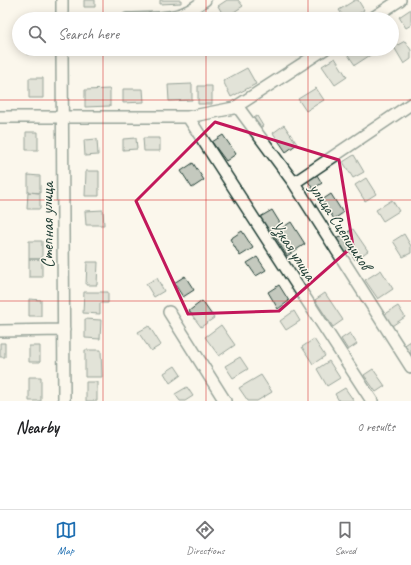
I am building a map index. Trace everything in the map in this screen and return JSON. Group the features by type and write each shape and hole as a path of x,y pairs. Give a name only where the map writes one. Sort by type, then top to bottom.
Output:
{"street":[{"path":"62,0 62,12"},
{"path":"188,12 205,0"},
{"path":"382,12 400,0"},
{"name":"Степная улица","path":"62,56 64,401"},
{"path":"0,117 188,117 215,113 237,106 314,56"},
{"path":"294,183 411,104"},
{"name":"улица Сцепщиков","path":"237,106 294,183 411,367"},
{"name":"Узкая улица","path":"188,117 372,401"},
{"path":"169,312 225,401"},
{"path":"0,331 64,330"}],"highlighted area":[{"path":"215,122 339,160 353,246 279,311 188,314 136,201"}],"building":[{"path":"84,0 95,0 95,7 84,7"},
{"path":"160,0 181,0 181,3 160,4"},
{"path":"227,0 238,0 243,6 234,12 222,12 218,6"},
{"path":"355,0 358,0 364,10 361,12 340,12 339,10"},
{"path":"411,9 411,25 406,28 399,17"},
{"path":"405,41 411,50 411,59 404,64 399,56 399,44"},
{"path":"349,56 369,56 355,65"},
{"path":"335,58 347,77 335,85 322,66"},
{"path":"247,68 256,84 231,97 223,81"},
{"path":"29,78 43,78 43,98 29,98"},
{"path":"192,84 192,100 169,101 168,85"},
{"path":"198,86 212,86 212,104 198,104"},
{"path":"316,88 324,100 306,111 298,99"},
{"path":"110,89 110,106 85,107 85,90"},
{"path":"123,89 143,89 144,102 123,103"},
{"path":"257,116 263,126 254,131 248,122"},
{"path":"284,125 297,144 286,152 273,133"},
{"path":"26,132 38,132 38,150 26,150"},
{"path":"223,135 236,154 226,161 212,142"},
{"path":"136,138 137,149 123,150 123,139"},
{"path":"143,138 160,138 160,151 144,151"},
{"path":"97,139 98,155 85,156 84,140"},
{"path":"354,155 364,172 353,178 343,162"},
{"path":"193,163 204,180 192,188 181,171"},
{"path":"86,171 99,171 99,196 85,196"},
{"path":"315,172 322,183 313,189 306,178"},
{"path":"28,175 40,176 40,193 28,192"},
{"path":"366,178 376,194 365,201 355,185"},
{"path":"28,192 40,193 40,209 27,209"},
{"path":"331,194 343,213 334,219 322,200"},
{"path":"392,200 399,211 383,221 376,210"},
{"path":"103,210 104,225 86,225 85,211"},
{"path":"272,210 280,223 269,231 260,217"},
{"path":"291,222 305,244 287,256 273,234"},
{"path":"353,229 368,251 355,260 349,251 345,253 336,239"},
{"path":"242,231 253,248 240,256 230,239"},
{"path":"404,234 411,246 411,253 403,257 393,241"},
{"path":"29,241 42,241 42,259 29,259"},
{"path":"257,257 266,270 256,276 247,263"},
{"path":"29,259 42,259 42,277 29,277"},
{"path":"87,262 98,262 97,285 86,285"},
{"path":"381,270 393,289 378,299 365,280"},
{"path":"185,276 194,290 183,297 174,283"},
{"path":"157,278 164,291 154,297 146,284"},
{"path":"279,285 289,301 278,309 268,292"},
{"path":"84,292 108,292 108,303 100,303 100,314 83,313"},
{"path":"325,293 343,320 333,327 315,300"},
{"path":"29,299 41,300 41,316 29,316"},
{"path":"202,301 214,318 201,327 189,311"},
{"path":"398,306 405,317 386,330 379,318"},
{"path":"294,311 300,321 286,330 280,321"},
{"path":"85,319 101,320 100,339 85,338"},
{"path":"221,325 235,345 219,356 205,337"},
{"path":"149,326 161,345 151,351 138,332"},
{"path":"350,333 357,344 348,350 341,339"},
{"path":"314,339 325,356 313,364 302,347"},
{"path":"411,341 411,364 400,348"},
{"path":"0,343 5,343 5,357 0,357"},
{"path":"29,346 40,346 40,362 29,362"},
{"path":"85,350 101,350 102,377 85,377"},
{"path":"240,357 248,369 233,378 225,366"},
{"path":"329,361 340,378 327,386 317,369"},
{"path":"175,366 181,375 170,383 164,373"},
{"path":"373,369 385,386 376,392 364,375"},
{"path":"261,375 272,392 257,401 248,401 239,388"},
{"path":"29,377 41,377 41,401 29,401"},
{"path":"86,382 97,382 97,401 86,401"},
{"path":"187,387 193,396 185,401 180,401 175,394"},
{"path":"345,388 354,401 339,401 335,394"}]}
